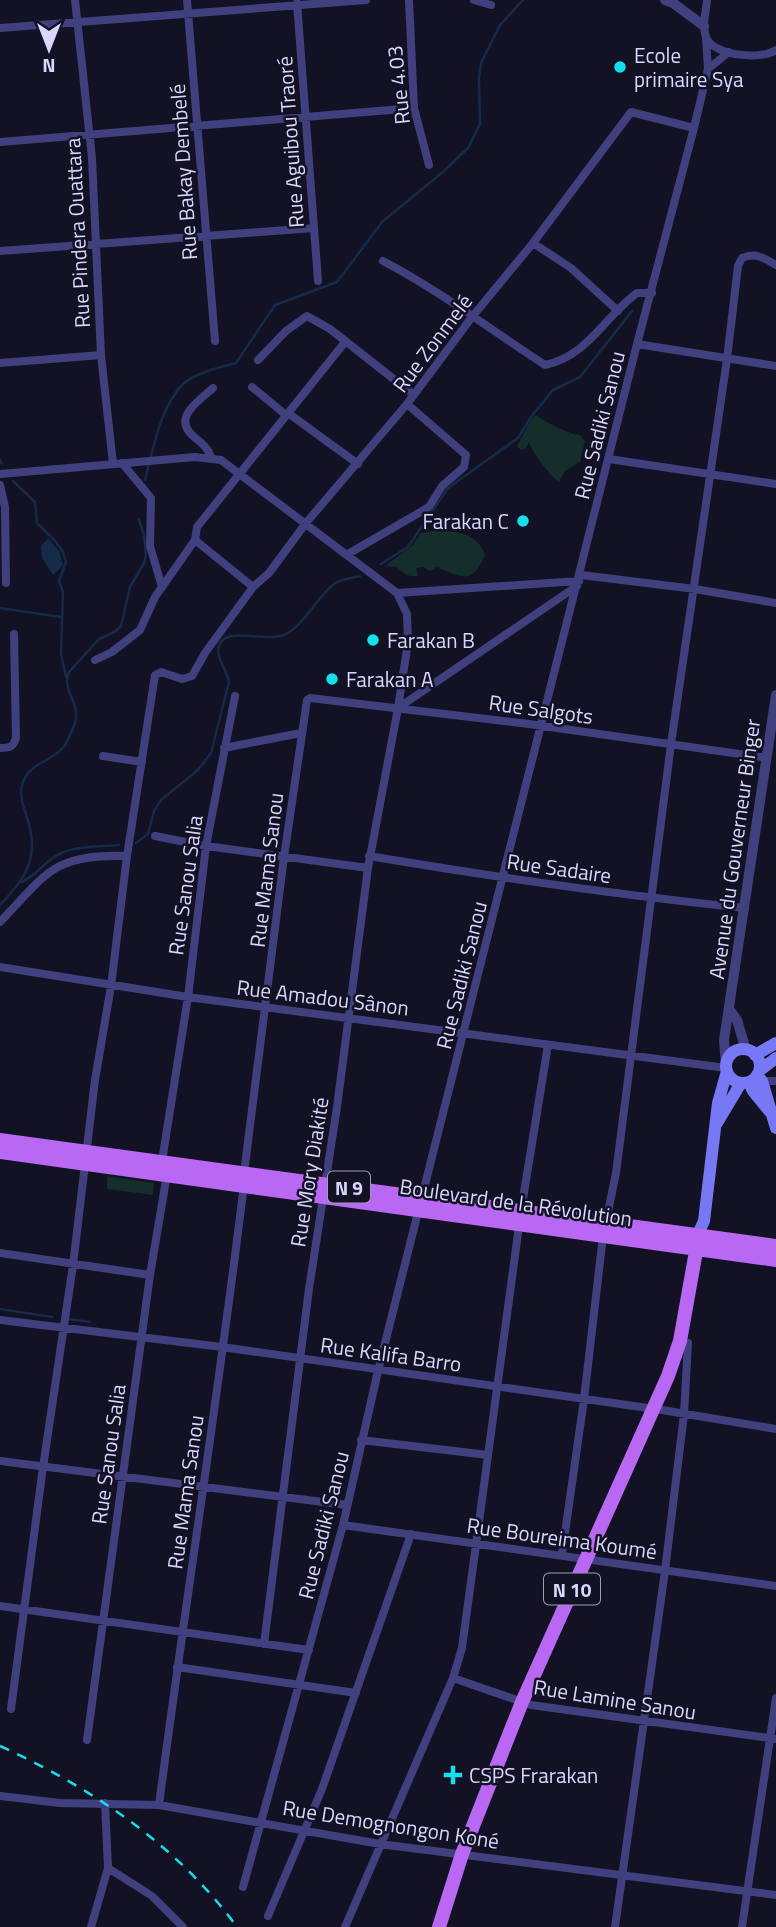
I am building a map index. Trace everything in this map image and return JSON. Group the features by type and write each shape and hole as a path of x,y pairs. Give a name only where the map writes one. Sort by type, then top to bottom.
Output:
{"main road":[{"path":"776,1043 750,1053 732,1054 727,1068 733,1080 754,1078 776,1058"},
{"path":"750,1053 759,1062 753,1091 771,1113 776,1128"},
{"name":"Avenue du Gouverneur Binger","path":"703,1238 714,1126 727,1068"},
{"name":"Avenue du Gouverneur Binger","path":"714,1126 754,1078"},
{"name":"Boulevard de la Révolution","path":"0,1140 87,1157 520,1218 776,1246"},
{"name":"Boulevard de la Révolution","path":"0,1152 87,1157"},
{"name":"Boulevard de la Révolution","path":"703,1238 776,1260"},
{"name":"N 10","path":"439,1927 527,1704 658,1410 677,1378 688,1343 703,1238"},
{"name":"N 10","path":"658,1410 680,1341 703,1238"},
{"name":"N 10","path":"447,1927 467,1855"}],"street":[{"name":"Rue Pindera Ouattara","path":"75,0 89,135 101,355 117,464"},
{"name":"Rue Bakay Dembelé","path":"187,0 215,341"},
{"path":"0,28 297,3 366,0"},
{"name":"Rue 4.03","path":"409,0 414,108 429,165"},
{"path":"474,0 491,5"},
{"name":"Rue Sadiki Sanou","path":"243,1887 343,1525 378,1371 694,128 708,69 704,26 707,0"},
{"path":"674,1 704,26"},
{"name":"Rue Aguibou Traoré","path":"297,3 318,281"},
{"path":"706,38 713,47 729,52 759,57 776,50"},
{"path":"708,69 729,52"},
{"path":"0,142 414,108"},
{"name":"Rue Zonmelé","path":"142,762 155,675 161,672 182,679 192,676 205,653 253,587 269,573 306,523 407,404 631,112 694,128"},
{"path":"0,251 314,228"},
{"path":"533,243 571,268 618,311"},
{"path":"562,1555 604,1229 617,1161 629,1054 738,266 742,257 750,254 758,255 776,265"},
{"path":"383,261 427,284 545,365 561,360 580,349 637,293 652,293"},
{"path":"258,360 303,317 310,318 330,329 414,395"},
{"path":"95,660 112,652 140,630 162,587 195,540 197,527 345,342"},
{"path":"637,344 776,366"},
{"path":"0,363 101,355"},
{"path":"252,387 358,464"},
{"path":"211,457 204,444 187,430 184,421 187,412 213,388"},
{"path":"348,554 429,507 442,486 462,470 466,462 466,454 407,404"},
{"path":"0,474 211,457 241,473 397,593 579,581 695,589 776,603"},
{"path":"609,459 776,484"},
{"path":"117,464 151,498 150,546 162,587"},
{"path":"0,485 5,507 6,583"},
{"path":"195,540 253,587"},
{"path":"398,708 579,581"},
{"name":"Rue Mory Diakité","path":"264,1644 369,856 398,708 409,630 407,614 397,593"},
{"path":"4,748 13,745 16,731 14,634"},
{"name":"Avenue du Gouverneur Binger","path":"727,1068 724,1040 776,695"},
{"name":"Rue Sanou Salia","path":"87,1740 143,1337 206,846 234,696"},
{"name":"Rue Salgots","path":"310,698 542,726 767,758"},
{"name":"Rue Mama Sanou","path":"159,1805 205,1488 305,702 310,698"},
{"path":"224,748 301,733"},
{"path":"11,1709 73,1265 95,1080 142,762 103,756"},
{"path":"155,836 206,846 368,867"},
{"path":"0,922 54,867 86,857 127,856"},
{"name":"Rue Sadaire","path":"369,856 651,899 744,908"},
{"name":"Rue Amadou Sânon","path":"0,967 188,998 727,1068"},
{"name":"Avenue du Gouverneur Binger","path":"729,1009 737,1020 750,1053"},
{"path":"345,1927 453,1678 462,1648 520,1218 548,1045"},
{"path":"754,1078 776,1081"},
{"path":"0,1253 150,1275"},
{"name":"Rue Kalifa Barro","path":"0,1320 222,1347 776,1429"},
{"path":"615,1927 665,1571 684,1414 688,1343"},
{"path":"361,1440 488,1455"},
{"path":"0,1461 347,1506"},
{"name":"Rue Boureima Koumé","path":"343,1525 776,1586"},
{"path":"268,1916 318,1801 411,1534"},
{"path":"0,1606 309,1650"},
{"path":"177,1667 356,1693"},
{"name":"Rue Lamine Sanou","path":"453,1678 527,1704 773,1739"},
{"path":"742,1927 773,1739 776,1698"},
{"name":"Rue Demognongon Koné","path":"0,1796 60,1802 159,1805 380,1844 776,1895"},
{"path":"91,1927 108,1868 105,1803"},
{"path":"108,1868 152,1896 183,1927"}],"green space":[{"path":"536,415 570,433 580,435 585,441 580,462 565,471 559,482 533,451 529,442 526,448 521,450 517,446"},
{"path":"438,530 460,533 478,542 485,555 476,571 471,575 460,576 437,567 430,571 423,567 416,568 418,576 414,576 397,567 385,566 413,545 421,533"},
{"path":"107,1176 154,1183 153,1195 107,1189"}],"water":[{"path":"48,538 59,551 63,565 53,575 42,558 41,546"}],"waterway":[{"path":"145,480 163,416 184,383 216,368 236,363 275,305 337,282 382,222 468,148 480,124 481,63 500,25 523,0"},
{"path":"381,564 408,547 448,488 518,438 553,390 580,377 632,311"},
{"path":"0,460 2,464"},
{"path":"13,481 35,502 37,523 55,541 66,562 59,581 63,592 61,654 66,677"},
{"path":"0,905 25,874 32,853 30,828 22,798 23,782 30,771 63,748 71,733 76,716 67,685 69,672 99,639 121,626 130,587 146,555 139,520"},
{"path":"136,843 148,834 154,811 161,800 198,770 211,753 229,682 219,657 221,642 240,635 284,635 298,625 334,584 360,576"},
{"path":"0,608 61,617"},
{"path":"22,882 60,854 84,847 119,845"},
{"path":"0,1309 52,1317"},
{"path":"69,1319 90,1322"}],"railway":[{"path":"0,1746 67,1780 130,1822 188,1870 237,1927"}],"place":[{"name":"Ecole primaire Sya","path":"620,67"},
{"name":"Farakan C","path":"523,521"},
{"name":"Farakan B","path":"373,640"},
{"name":"Farakan A","path":"332,679"},
{"name":"CSPS Frarakan","path":"453,1775"}]}
